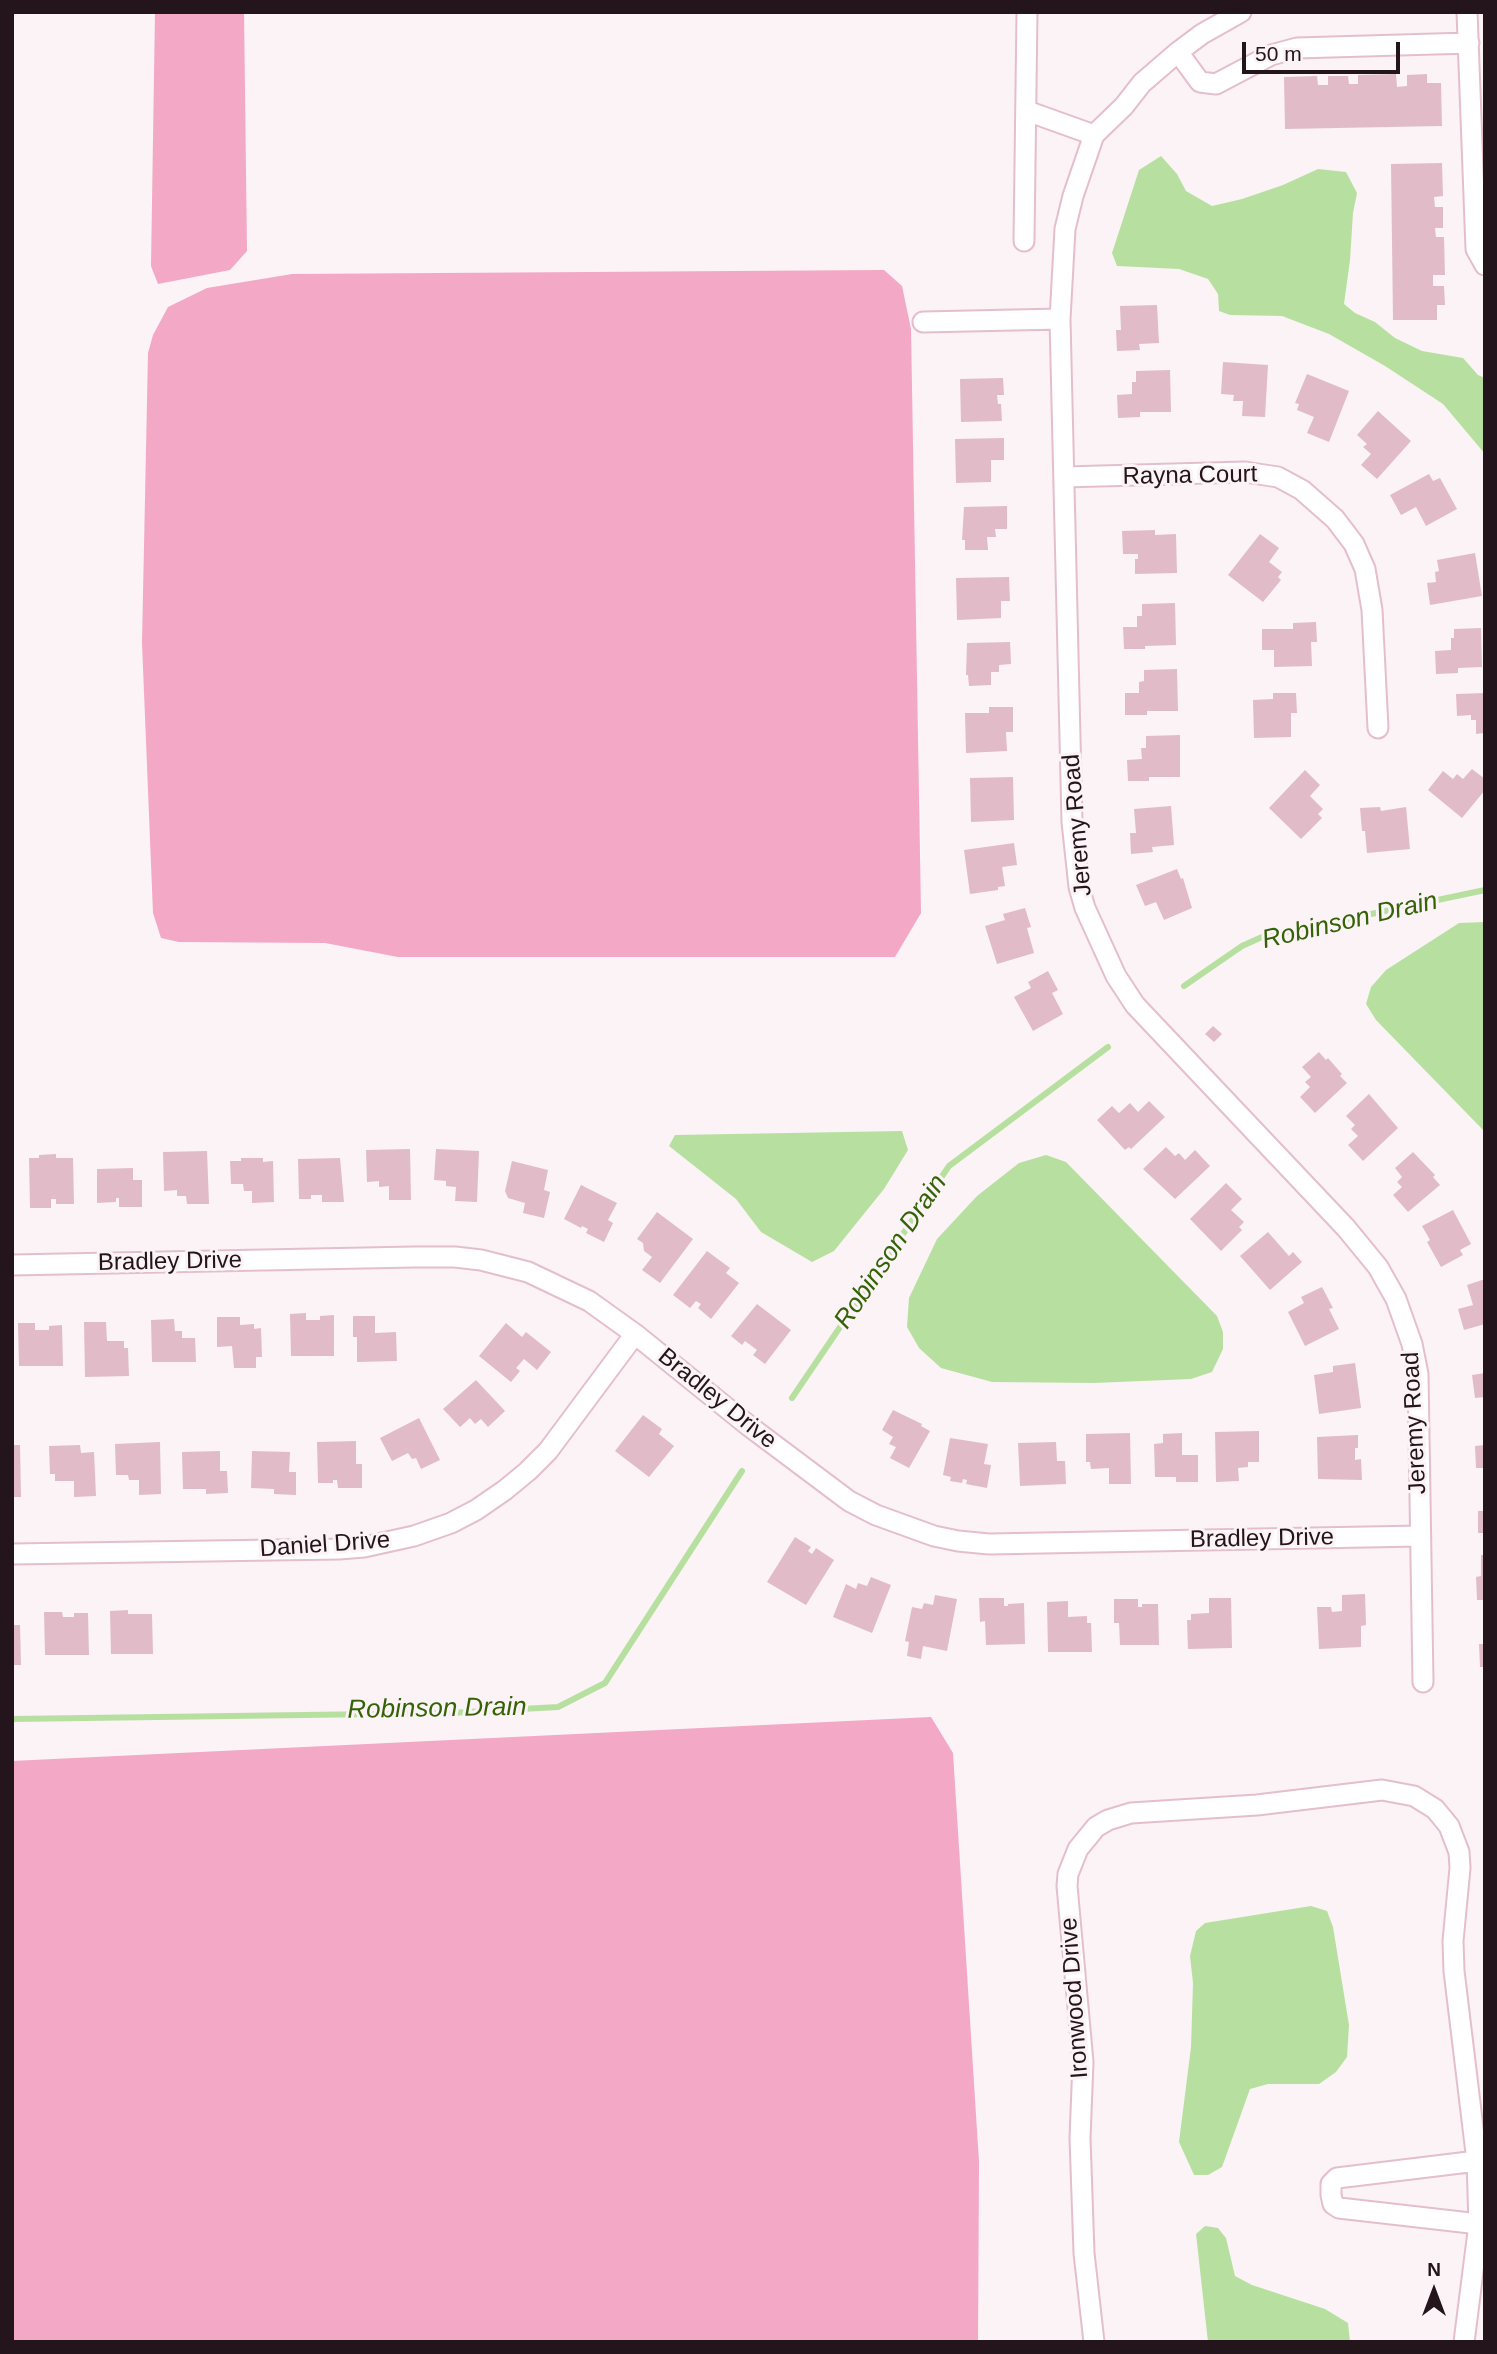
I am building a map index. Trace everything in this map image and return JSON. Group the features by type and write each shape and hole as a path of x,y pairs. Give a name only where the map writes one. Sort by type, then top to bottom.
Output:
{"street":[{"path":"1024,241 1027,12"},
{"name":"Jeremy Road","path":"1241,12 1202,34 1178,52 1142,83 1124,106 1094,135 1065,229 1060,319 1072,822 1079,887 1085,908 1111,965 1135,1005 1346,1228 1378,1267 1396,1299 1412,1344 1418,1374 1423,1682"},
{"path":"1468,12 1476,249 1485,265"},
{"path":"1178,52 1200,82 1216,84 1271,55 1297,48 1469,43"},
{"path":"1027,111 1094,135"},
{"path":"923,322 1060,319"},
{"name":"Rayna Court","path":"1064,477 1245,472 1278,477 1302,490 1335,519 1347,534 1365,569 1372,610 1378,728"},
{"name":"Bradley Drive","path":"12,1265 455,1256 481,1260 528,1272 554,1282 589,1301 849,1501 876,1515 934,1536 958,1541 1001,1544 1420,1536"},
{"name":"Daniel Drive","path":"12,1554 339,1549 414,1536 451,1523 505,1490 548,1451 635,1334"},
{"name":"Ironwood Drive","path":"1094,2342 1084,2253 1080,2138 1083,2062 1067,1886 1068,1874 1078,1849 1096,1827 1121,1815 1257,1805 1392,1790 1425,1801 1435,1809 1449,1826 1458,1852 1460,1868 1453,1941 1454,1971 1477,2161 1479,2224 1464,2342"},
{"path":"1477,2161 1337,2178 1331,2184 1331,2195 1333,2204 1339,2208 1479,2224"}],"shaded area":[{"path":"155,12 244,12 247,251 230,270 158,284 151,266"},
{"path":"1161,156 1177,174 1186,191 1212,206 1283,185 1318,169 1346,172 1357,193 1344,304 1355,313 1375,322 1395,338 1422,351 1463,358 1478,375 1485,378 1485,454 1443,404 1329,334 1282,316 1230,315 1219,311 1218,294 1208,279 1179,269 1117,266 1112,253 1139,170"},
{"path":"884,270 902,286 911,329 921,913 895,957 398,957 325,943 179,942 161,938 153,913 142,643 148,353 153,335 168,307 207,288 292,274"},
{"path":"1485,922 1485,1132 1376,1020 1366,1004 1371,987 1386,970 1459,923"},
{"path":"902,1131 908,1150 884,1189 834,1251 812,1262 761,1232 736,1199 669,1146 675,1135"},
{"path":"1046,1155 1066,1162 1217,1316 1223,1332 1223,1349 1212,1372 1191,1379 1094,1383 992,1382 941,1368 919,1348 907,1327 909,1298 937,1239 977,1196 1019,1163"},
{"path":"931,1717 953,1753 979,2162 978,2342 12,2342 12,1761"},
{"path":"1311,1906 1327,1911 1333,1927 1349,2025 1347,2057 1336,2072 1319,2084 1268,2084 1250,2089 1222,2167 1208,2175 1194,2175 1179,2142 1191,2047 1193,1983 1190,1956 1196,1931 1205,1923"},
{"path":"1205,2226 1218,2228 1226,2238 1235,2276 1252,2285 1325,2309 1348,2323 1350,2342 1208,2342 1196,2234"}],"building":[{"path":"1396,74 1397,87 1407,86 1407,75 1427,74 1427,83 1441,83 1442,126 1285,129 1284,77 1317,76 1318,85 1328,85 1328,76 1348,76 1349,84 1358,84 1358,75"},
{"path":"1442,163 1443,196 1434,197 1435,207 1443,207 1443,228 1435,228 1436,237 1444,237 1445,275 1433,275 1433,286 1444,286 1445,305 1437,305 1437,320 1393,320 1391,164"},
{"path":"1157,305 1159,343 1139,344 1140,350 1117,351 1116,330 1121,330 1120,306"},
{"path":"1223,362 1268,365 1265,417 1242,416 1243,401 1233,401 1234,395 1221,394"},
{"path":"1170,370 1171,412 1140,412 1140,417 1118,418 1117,395 1132,394 1136,371"},
{"path":"1307,374 1349,391 1329,442 1307,433 1314,417 1297,410 1299,404 1295,403"},
{"path":"1003,378 1004,395 997,395 998,404 1001,404 1002,421 961,422 960,379"},
{"path":"1378,411 1411,441 1377,479 1361,465 1371,454 1363,447 1367,444 1357,435"},
{"path":"1004,438 1004,460 991,460 991,482 956,483 955,439"},
{"path":"1429,474 1433,481 1440,478 1457,509 1426,526 1416,507 1401,515 1390,495"},
{"path":"1007,506 1007,529 995,529 996,537 987,537 988,550 965,550 965,540 962,540 964,507"},
{"path":"1155,530 1155,535 1176,534 1177,573 1135,574 1135,559 1138,559 1138,554 1123,554 1122,531"},
{"path":"1260,534 1279,548 1269,562 1282,572 1278,577 1281,580 1263,602 1228,575"},
{"path":"1475,553 1482,596 1430,605 1427,583 1436,582 1435,572 1439,571 1437,560"},
{"path":"1009,577 1010,601 1001,601 1001,618 957,620 956,578"},
{"path":"1175,603 1176,645 1124,649 1123,627 1137,627 1137,616 1142,616 1142,604"},
{"path":"1316,622 1317,642 1311,642 1312,666 1274,667 1274,650 1262,650 1262,629 1293,629 1293,623"},
{"path":"1481,628 1482,667 1458,668 1458,673 1436,674 1435,651 1451,650 1454,629"},
{"path":"1010,642 1011,664 999,665 999,672 991,672 991,685 969,686 966,675 967,643"},
{"path":"1177,669 1178,711 1147,711 1147,715 1125,715 1125,693 1139,693 1139,682 1144,681 1144,670"},
{"path":"1273,693 1296,693 1297,713 1291,713 1291,737 1254,738 1253,700 1273,699"},
{"path":"1485,693 1485,733 1476,734 1476,720 1471,720 1471,715 1457,716 1456,694"},
{"path":"989,707 1013,707 1013,732 1006,732 1007,751 966,753 965,713 989,713"},
{"path":"1180,735 1180,777 1149,777 1149,781 1128,781 1127,760 1142,759 1141,748 1146,748 1146,736"},
{"path":"1472,769 1485,779 1485,790 1462,818 1428,790 1443,771 1453,779 1457,774 1463,779"},
{"path":"1305,770 1320,785 1310,796 1323,809 1318,814 1322,818 1301,839 1269,808"},
{"path":"1013,777 1014,820 971,822 970,778"},
{"path":"1171,806 1174,845 1152,847 1153,852 1131,854 1130,833 1136,833 1134,809"},
{"path":"1380,807 1381,811 1406,807 1410,849 1367,853 1360,808"},
{"path":"1014,843 1017,865 1002,867 1005,886 998,887 998,890 970,894 964,850"},
{"path":"1177,869 1181,879 1183,878 1192,908 1164,920 1156,902 1145,906 1136,885"},
{"path":"1025,908 1031,927 1027,928 1034,953 997,964 985,926 1005,920 1003,914"},
{"path":"1048,971 1058,990 1052,993 1063,1014 1033,1031 1014,997 1031,988 1028,982"},
{"path":"1213,1026 1222,1034 1214,1042 1205,1034"},
{"path":"1319,1052 1326,1060 1328,1058 1347,1083 1315,1113 1300,1097 1310,1087 1305,1082 1311,1077 1302,1067"},
{"path":"1369,1094 1398,1128 1363,1161 1348,1145 1358,1136 1351,1129 1355,1125 1346,1116"},
{"path":"1149,1101 1165,1117 1131,1149 1129,1147 1125,1150 1097,1120 1112,1106 1119,1113 1130,1103 1138,1112"},
{"path":"1166,1147 1175,1156 1179,1153 1185,1160 1195,1150 1210,1166 1175,1199 1143,1169"},
{"path":"410,1149 411,1200 389,1200 389,1186 379,1187 379,1181 367,1182 366,1150"},
{"path":"436,1149 479,1151 477,1202 455,1201 456,1187 446,1186 446,1181 434,1180"},
{"path":"207,1151 209,1204 187,1204 186,1196 177,1196 177,1190 164,1191 163,1152"},
{"path":"1413,1152 1435,1175 1433,1177 1440,1185 1408,1212 1393,1195 1402,1187 1397,1182 1402,1177 1395,1168"},
{"path":"56,1154 56,1158 73,1158 74,1204 56,1204 56,1199 51,1199 51,1208 30,1208 29,1158"},
{"path":"241,1158 273,1161 274,1202 252,1203 252,1191 244,1191 243,1184 231,1184 230,1161 241,1161"},
{"path":"340,1158 344,1202 322,1202 322,1195 299,1199 298,1159"},
{"path":"512,1161 548,1170 544,1190 550,1192 544,1218 523,1213 525,1203 508,1198 505,1191"},
{"path":"133,1168 133,1180 142,1180 142,1207 119,1207 119,1198 116,1198 116,1202 97,1203 97,1169"},
{"path":"1226,1183 1242,1199 1231,1210 1244,1222 1239,1227 1242,1230 1221,1251 1190,1219"},
{"path":"581,1185 617,1203 608,1220 613,1223 604,1242 586,1233 588,1229 564,1219"},
{"path":"1453,1210 1471,1244 1460,1250 1463,1255 1441,1267 1427,1242 1430,1240 1422,1226"},
{"path":"657,1212 693,1239 660,1283 642,1270 652,1257 644,1251 643,1243 637,1239"},
{"path":"1268,1232 1289,1256 1293,1252 1302,1262 1270,1290 1240,1256"},
{"path":"707,1251 730,1268 726,1273 739,1283 711,1319 698,1308 701,1304 696,1301 690,1308 673,1295"},
{"path":"1485,1279 1485,1324 1464,1330 1458,1309 1473,1305 1467,1285"},
{"path":"1322,1287 1333,1308 1329,1309 1339,1329 1305,1346 1288,1312 1304,1303 1301,1297"},
{"path":"757,1304 791,1330 765,1364 753,1355 757,1350 745,1341 742,1345 731,1336"},
{"path":"306,1313 306,1320 320,1320 320,1316 334,1315 334,1356 291,1356 290,1314"},
{"path":"353,1316 375,1316 375,1333 396,1332 397,1361 357,1362 357,1337 353,1337"},
{"path":"217,1317 240,1317 240,1325 254,1324 254,1329 261,1328 262,1357 256,1357 256,1368 234,1368 232,1346 217,1347"},
{"path":"174,1319 175,1331 182,1331 182,1338 195,1338 196,1362 152,1362 151,1320"},
{"path":"84,1322 106,1322 107,1341 124,1341 124,1348 128,1348 129,1376 85,1377"},
{"path":"18,1323 35,1323 35,1330 49,1330 49,1326 62,1325 63,1366 19,1366"},
{"path":"506,1323 522,1337 526,1332 551,1352 537,1370 524,1359 516,1368 520,1371 511,1382 479,1356"},
{"path":"1355,1363 1361,1408 1319,1414 1314,1375 1333,1372 1333,1366"},
{"path":"1485,1373 1485,1397 1475,1398 1472,1375"},
{"path":"476,1380 505,1411 488,1427 481,1419 475,1424 470,1418 460,1427 443,1409"},
{"path":"893,1410 922,1424 921,1426 930,1431 909,1468 890,1458 896,1447 889,1444 893,1437 882,1430"},
{"path":"643,1415 662,1429 659,1434 674,1446 649,1477 615,1451"},
{"path":"419,1418 440,1460 421,1469 416,1458 412,1459 408,1453 392,1461 380,1438"},
{"path":"1259,1431 1259,1462 1248,1462 1248,1467 1238,1468 1239,1481 1216,1482 1215,1432"},
{"path":"1130,1433 1131,1484 1109,1484 1109,1468 1091,1469 1090,1462 1086,1462 1086,1434"},
{"path":"1182,1433 1182,1455 1198,1455 1198,1482 1176,1482 1176,1477 1155,1477 1154,1444 1163,1443 1163,1434"},
{"path":"1358,1435 1355,1460 1361,1459 1362,1480 1318,1479 1317,1437"},
{"path":"950,1438 988,1444 984,1464 991,1465 987,1488 966,1484 967,1480 963,1479 962,1483 950,1481 951,1477 943,1475"},
{"path":"356,1441 356,1464 362,1464 362,1488 338,1488 337,1480 333,1480 333,1483 318,1483 317,1442"},
{"path":"160,1442 161,1494 139,1495 139,1480 129,1480 128,1475 116,1475 115,1444"},
{"path":"1056,1442 1057,1461 1065,1461 1066,1484 1020,1486 1018,1443"},
{"path":"12,1445 20,1445 21,1497 12,1497"},
{"path":"80,1445 81,1453 94,1452 96,1496 74,1497 74,1481 55,1481 55,1474 50,1474 49,1446"},
{"path":"1485,1445 1485,1468 1476,1468 1475,1446"},
{"path":"220,1451 220,1471 227,1471 228,1493 206,1494 206,1489 183,1489 182,1452"},
{"path":"252,1451 290,1452 289,1472 296,1472 296,1495 274,1494 274,1489 251,1488"},
{"path":"1478,1511 1485,1511 1485,1533 1478,1533"},
{"path":"795,1537 811,1547 808,1551 812,1554 816,1548 834,1560 806,1605 767,1582"},
{"path":"1481,1555 1485,1555 1485,1600 1477,1600 1476,1577 1481,1576"},
{"path":"871,1577 891,1585 872,1633 833,1617 846,1584 856,1589 858,1583 867,1586"},
{"path":"1365,1594 1366,1625 1361,1626 1361,1647 1319,1649 1317,1607 1331,1607 1332,1612 1342,1611 1342,1595"},
{"path":"935,1595 957,1599 947,1651 923,1646 921,1659 907,1656 909,1642 905,1641 912,1607 922,1609 924,1603 933,1605"},
{"path":"979,1598 1004,1598 1004,1606 1024,1603 1025,1644 986,1645 985,1621 980,1622"},
{"path":"1209,1598 1231,1598 1232,1648 1188,1649 1187,1620 1191,1620 1191,1614 1209,1613"},
{"path":"1114,1599 1138,1599 1138,1607 1142,1607 1142,1604 1158,1604 1159,1645 1120,1645 1119,1623 1114,1623"},
{"path":"1068,1601 1068,1617 1087,1616 1087,1623 1091,1623 1092,1652 1048,1652 1047,1602"},
{"path":"128,1610 128,1614 152,1614 153,1654 111,1654 110,1611"},
{"path":"44,1612 62,1612 63,1617 74,1617 74,1613 88,1613 89,1655 45,1655"},
{"path":"12,1625 20,1625 21,1665 12,1665"},
{"path":"1479,1644 1485,1644 1485,1667 1480,1667"}],"waterway":[{"name":"Robinson Drain","path":"1184,986 1242,946 1262,937 1485,890"},
{"name":"Robinson Drain","path":"792,1398 949,1166 1108,1047"},
{"name":"Robinson Drain","path":"12,1719 450,1713 558,1707 605,1683 742,1471"}]}
